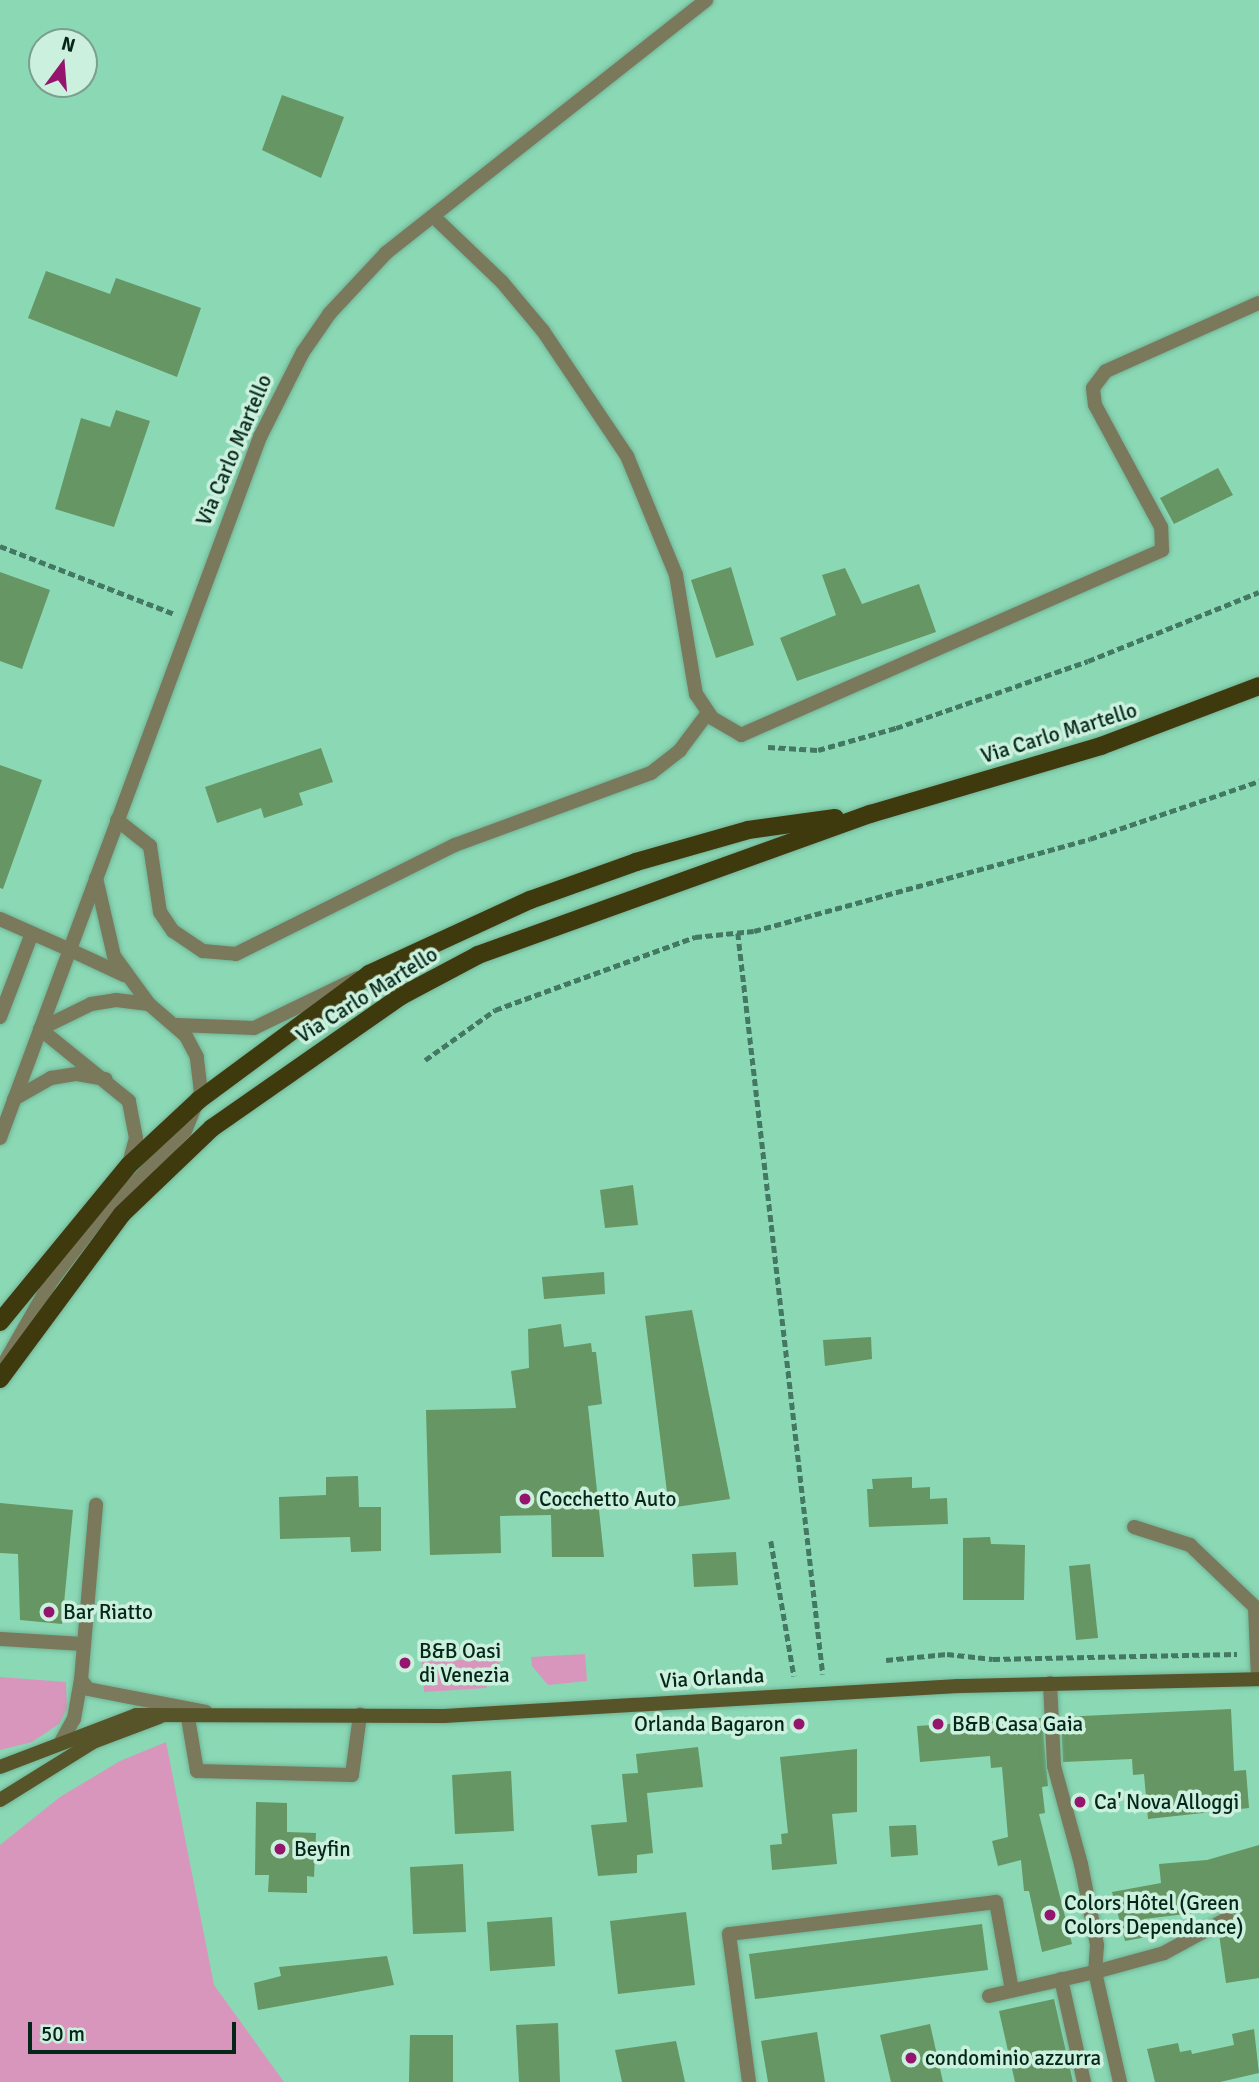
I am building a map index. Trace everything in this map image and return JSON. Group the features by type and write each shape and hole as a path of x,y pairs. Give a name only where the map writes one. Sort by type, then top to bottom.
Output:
{"main road":[{"name":"Via Carlo Martello","path":"0,1379 122,1214 212,1128 333,1040 478,955 870,814 1101,746 1259,686"},
{"name":"Via Carlo Martello","path":"0,1322 129,1166 199,1100 369,974 530,900 636,862 748,830 870,814"},
{"name":"Via Orlanda","path":"0,1767 111,1722 168,1713 444,1716 798,1694 1050,1683 1258,1679"},
{"name":"Via Orlanda","path":"0,1800 93,1742 168,1713"}],"street":[{"name":"Via Carlo Martello","path":"0,1136 95,874 282,389 330,313 357,281 433,216 706,0"},
{"path":"433,216 502,282 543,331 627,456 676,575 696,694 707,714 741,735 1162,550 1161,527 1095,405 1093,388 1106,371 1259,303"},
{"path":"117,820 149,846 160,912 173,931 203,951 236,954 455,845 652,773 680,750 707,714"},
{"name":"Via Carlo Martello","path":"0,1373 52,1280 93,1226 185,1131 199,1100 197,1058 177,1025 149,1004 107,940 95,874"},
{"path":"0,919 31,936 68,949 134,982"},
{"path":"0,1017 31,936"},
{"name":"Via Carlo Martello","path":"177,1025 254,1028 369,974"},
{"path":"129,1166 136,1144 132,1110 108,1079 40,1030 91,1004 149,1004"},
{"path":"14,1099 51,1078 77,1074 108,1079"},
{"path":"61,1742 74,1719 81,1680 96,1505"},
{"path":"1135,1527 1190,1545 1255,1607 1258,1679"},
{"path":"0,1639 84,1644"},
{"path":"81,1680 88,1689 206,1712"},
{"path":"1050,1683 1054,1766 1081,1864 1097,1945 1095,1972 1120,2082"},
{"path":"187,1712 197,1771 352,1775 359,1715"},
{"path":"749,2082 729,1934 996,1902 1012,1990"},
{"path":"989,1996 1164,1953 1227,1919"},
{"path":"1061,1979 1084,2082"}],"path":[{"path":"0,546 166,610"},
{"path":"741,735 778,750 840,745 1088,661 1259,592"},
{"path":"425,1060 495,1010 695,937 738,933 1090,839 1259,781"},
{"path":"738,933 825,1693"},
{"path":"772,1541 798,1694"},
{"path":"886,1660 947,1654 993,1659 1257,1654"}],"shaded area":[{"path":"585,1654 587,1681 548,1685 532,1666 531,1657"},
{"path":"502,1658 486,1688 424,1692 422,1662"},
{"path":"0,1677 66,1682 67,1709 59,1724 32,1742 0,1750"},
{"path":"166,1742 214,1985 284,2082 0,2082 0,1845 60,1797 120,1761"}],"building":[{"path":"282,95 344,117 321,178 262,150"},
{"path":"46,271 110,294 116,278 201,308 177,377 28,318"},
{"path":"116,410 150,421 114,527 55,509 81,418 110,427"},
{"path":"1218,468 1233,495 1174,524 1160,498"},
{"path":"731,567 754,645 716,658 691,580"},
{"path":"845,568 862,604 919,584 936,632 797,681 780,638 836,615 822,575"},
{"path":"0,572 50,590 22,669 0,661"},
{"path":"321,748 333,782 299,793 303,805 264,818 261,808 217,823 205,787"},
{"path":"0,765 42,780 3,889 0,888"},
{"path":"633,1185 638,1225 605,1228 600,1190"},
{"path":"604,1272 605,1294 544,1299 542,1277"},
{"path":"692,1310 730,1499 669,1508 645,1316"},
{"path":"561,1324 564,1347 591,1343 592,1352 596,1352 602,1404 588,1406 604,1557 552,1557 551,1515 500,1516 501,1553 430,1555 426,1410 516,1408 511,1371 529,1368 528,1329"},
{"path":"871,1337 872,1359 825,1366 823,1340"},
{"path":"358,1476 359,1507 381,1507 381,1551 351,1552 350,1537 280,1539 279,1497 326,1495 326,1477"},
{"path":"912,1477 912,1488 930,1487 930,1499 947,1498 948,1524 869,1527 867,1489 873,1489 872,1479"},
{"path":"0,1503 73,1510 62,1624 20,1620 18,1554 0,1553"},
{"path":"990,1537 991,1544 1025,1545 1024,1600 963,1600 963,1538"},
{"path":"736,1552 738,1585 694,1587 692,1554"},
{"path":"1090,1564 1098,1638 1076,1640 1069,1566"},
{"path":"1231,1709 1234,1771 1246,1770 1249,1808 1148,1819 1144,1774 1133,1775 1132,1759 1063,1762 1061,1717"},
{"path":"1042,1718 1048,1786 1042,1787 1045,1813 1039,1814 1072,1944 1042,1952 1029,1891 1024,1891 1021,1860 998,1866 992,1841 1008,1837 1002,1767 991,1768 990,1756 920,1762 917,1726"},
{"path":"698,1747 703,1787 647,1793 653,1853 637,1855 637,1873 598,1876 591,1825 627,1822 622,1774 638,1773 636,1754"},
{"path":"857,1749 857,1812 832,1814 837,1864 772,1870 770,1845 782,1844 781,1834 788,1833 780,1757"},
{"path":"511,1771 514,1831 455,1834 452,1775"},
{"path":"256,1802 287,1803 287,1832 316,1833 314,1877 307,1876 307,1893 268,1892 269,1875 255,1875"},
{"path":"916,1825 918,1855 891,1857 889,1826"},
{"path":"1259,1845 1259,1978 1226,1983 1219,1934 1237,1919 1228,1909 1144,1919 1147,1937 1125,1941 1112,1892 1161,1883 1159,1864 1207,1860"},
{"path":"463,1864 466,1932 413,1934 410,1867"},
{"path":"686,1912 695,1985 618,1994 610,1921"},
{"path":"552,1917 555,1966 490,1971 487,1922"},
{"path":"982,1924 988,1970 755,1999 749,1954"},
{"path":"387,1956 394,1985 258,2010 254,1983 281,1976 279,1967"},
{"path":"1054,1999 1073,2082 1015,2082 999,2011"},
{"path":"558,2023 560,2082 519,2082 516,2025"},
{"name":"condominio azzurra","path":"930,2024 943,2082 891,2082 880,2035"},
{"path":"1254,2029 1259,2073 1220,2082 1155,2082 1147,2049 1178,2043 1180,2052 1191,2050 1192,2054 1234,2045 1232,2034"},
{"path":"817,2032 825,2082 768,2082 761,2041"},
{"path":"410,2035 453,2035 453,2082 409,2082"},
{"path":"676,2041 685,2082 622,2082 615,2050"}],"place":[{"name":"Cocchetto Auto","path":"525,1499"},
{"name":"Bar Riatto","path":"49,1612"},
{"name":"B&B Oasi di Venezia","path":"405,1663"},
{"name":"Orlanda Bagaron","path":"799,1724"},
{"name":"B&B Casa Gaia","path":"938,1724"},
{"name":"Ca' Nova Alloggi","path":"1080,1802"},
{"name":"Beyfin","path":"280,1849"},
{"name":"Colors Hôtel (Green Colors Dependance)","path":"1050,1915"},
{"name":"condominio azzurra","path":"911,2058"}]}
